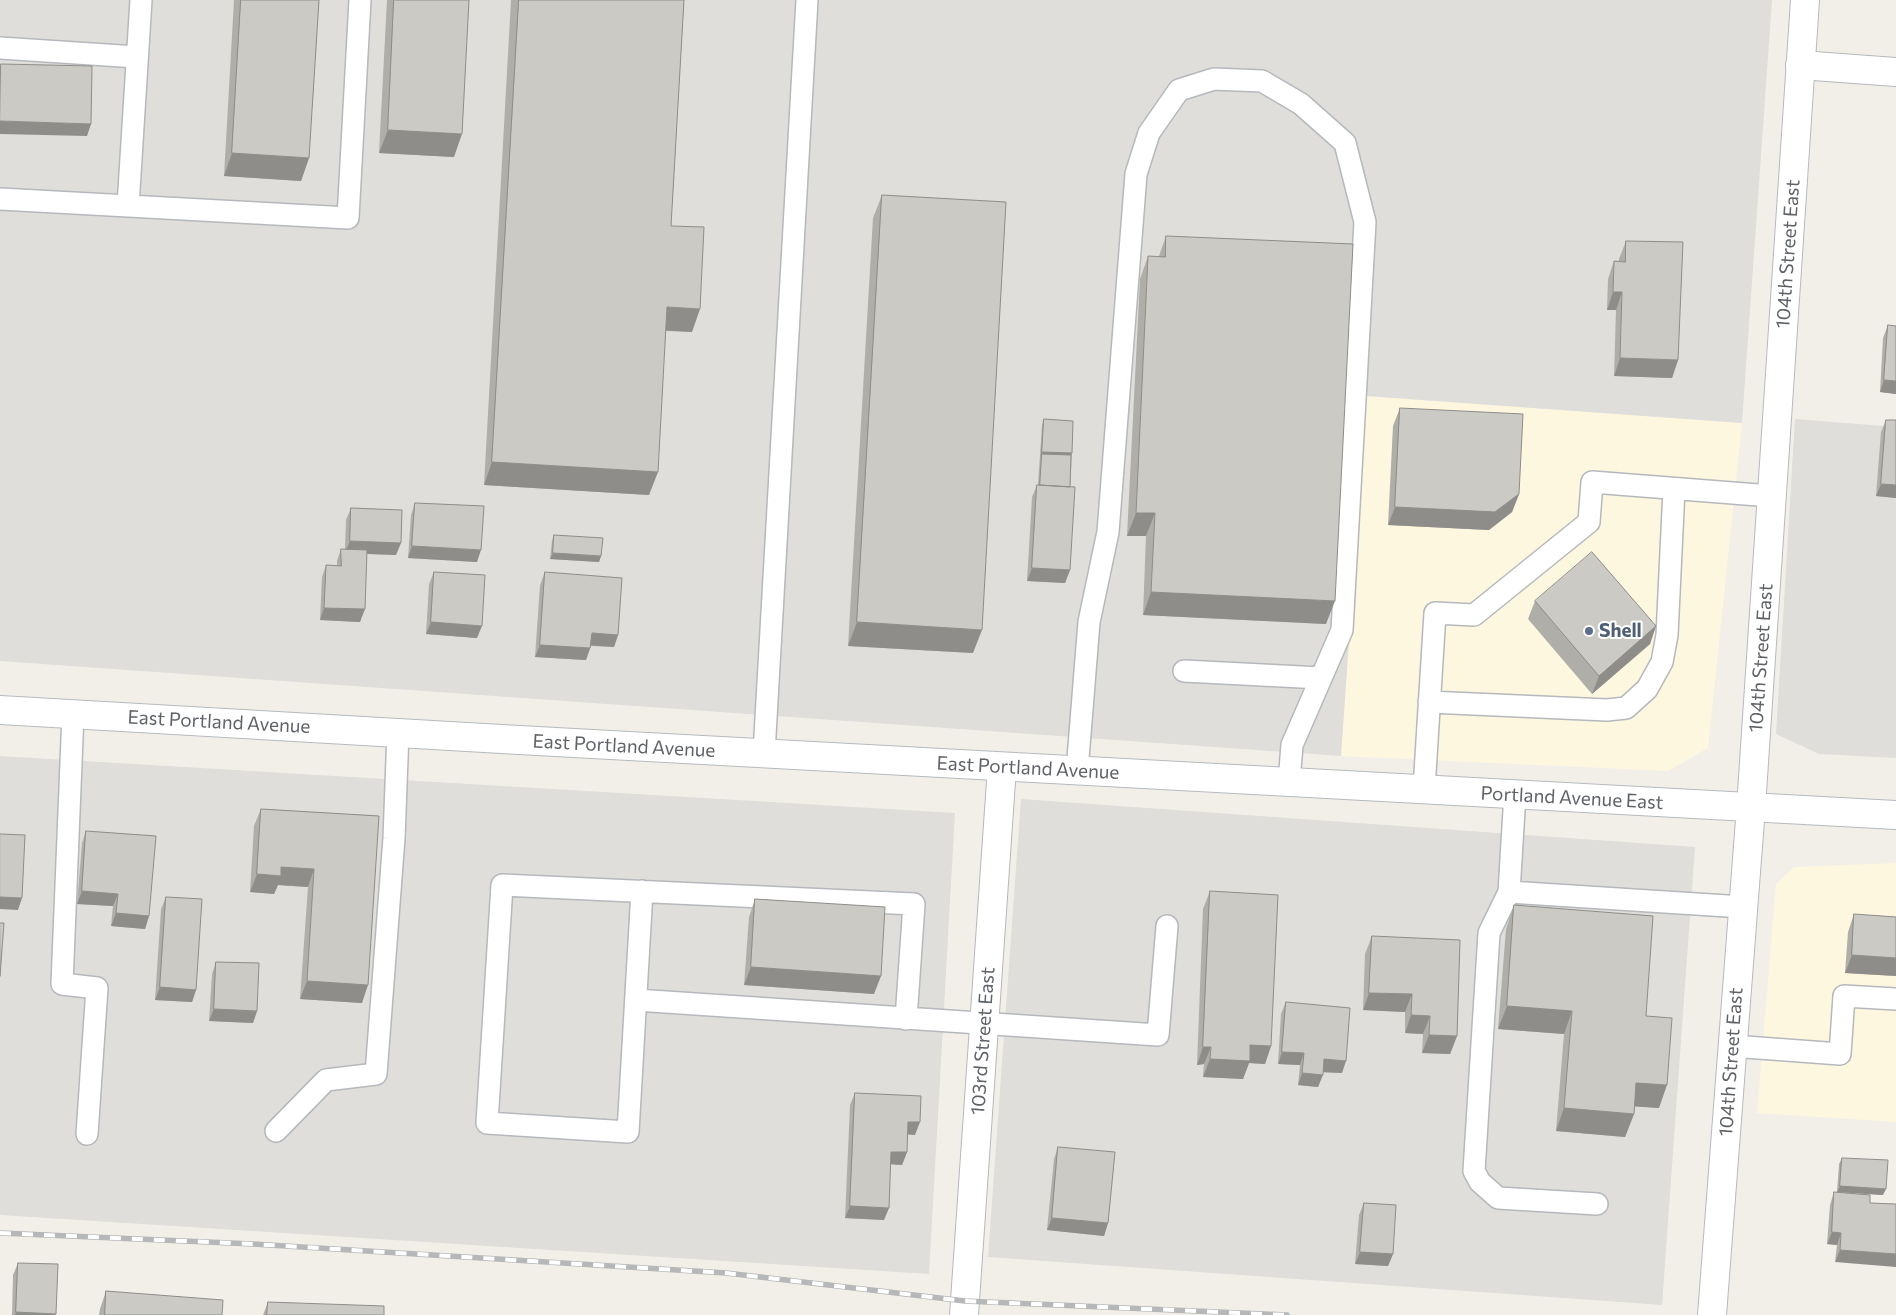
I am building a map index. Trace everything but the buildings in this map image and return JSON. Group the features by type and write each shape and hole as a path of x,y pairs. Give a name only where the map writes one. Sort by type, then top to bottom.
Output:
{"street":[{"name":"104th Street East","path":"1712,1315 1751,807 1805,0"},
{"path":"1800,65 1896,72"},
{"name":"East Portland Avenue","path":"0,710 1247,780"},
{"name":"103rd Street East","path":"964,1315 1002,767"},
{"name":"Portland Avenue East","path":"1247,780 1896,815"}],"lane":[{"path":"128,206 141,0"},
{"path":"0,199 348,218 360,0"},
{"path":"764,753 807,0"},
{"path":"0,48 137,58"},
{"path":"1077,771 1089,622 1108,532 1136,174 1149,133 1179,90 1214,79 1262,81 1301,104 1345,143 1365,222 1342,630 1292,746 1289,782"},
{"path":"1424,789 1435,613 1474,615 1589,522 1592,482 1772,496"},
{"path":"1429,702 1607,710 1626,708 1647,689 1662,662 1667,635 1674,489"},
{"path":"1184,671 1321,678"},
{"path":"73,714 62,984 97,988 87,1134"},
{"path":"276,1131 326,1080 376,1074 394,838 398,732"},
{"path":"1515,794 1509,892 1489,933 1474,1171 1480,1182 1498,1198 1597,1204"},
{"path":"642,891 628,1132 487,1123 502,885 642,891 914,904 906,1018"},
{"path":"1509,892 1743,906"},
{"path":"636,1000 1158,1035 1168,926"},
{"path":"1732,1046 1840,1054 1844,996 1896,1000"}],"shaded area":[{"path":"0,0 1772,0 1742,423 1366,396 1341,756 0,661"},
{"path":"1366,396 1742,423 1708,748 1668,771 1341,756"},
{"path":"1795,419 1896,427 1896,758 1819,754 1776,734"},
{"path":"0,756 955,813 929,1274 0,1215"},
{"path":"1021,799 1695,847 1662,1305 988,1257"},
{"path":"1896,863 1896,1122 1757,1113 1776,884 1794,867"}],"railway":[{"path":"0,1233 253,1244 726,1273 965,1301 1287,1315"}],"place":[{"name":"Shell","path":"1589,631"}]}
